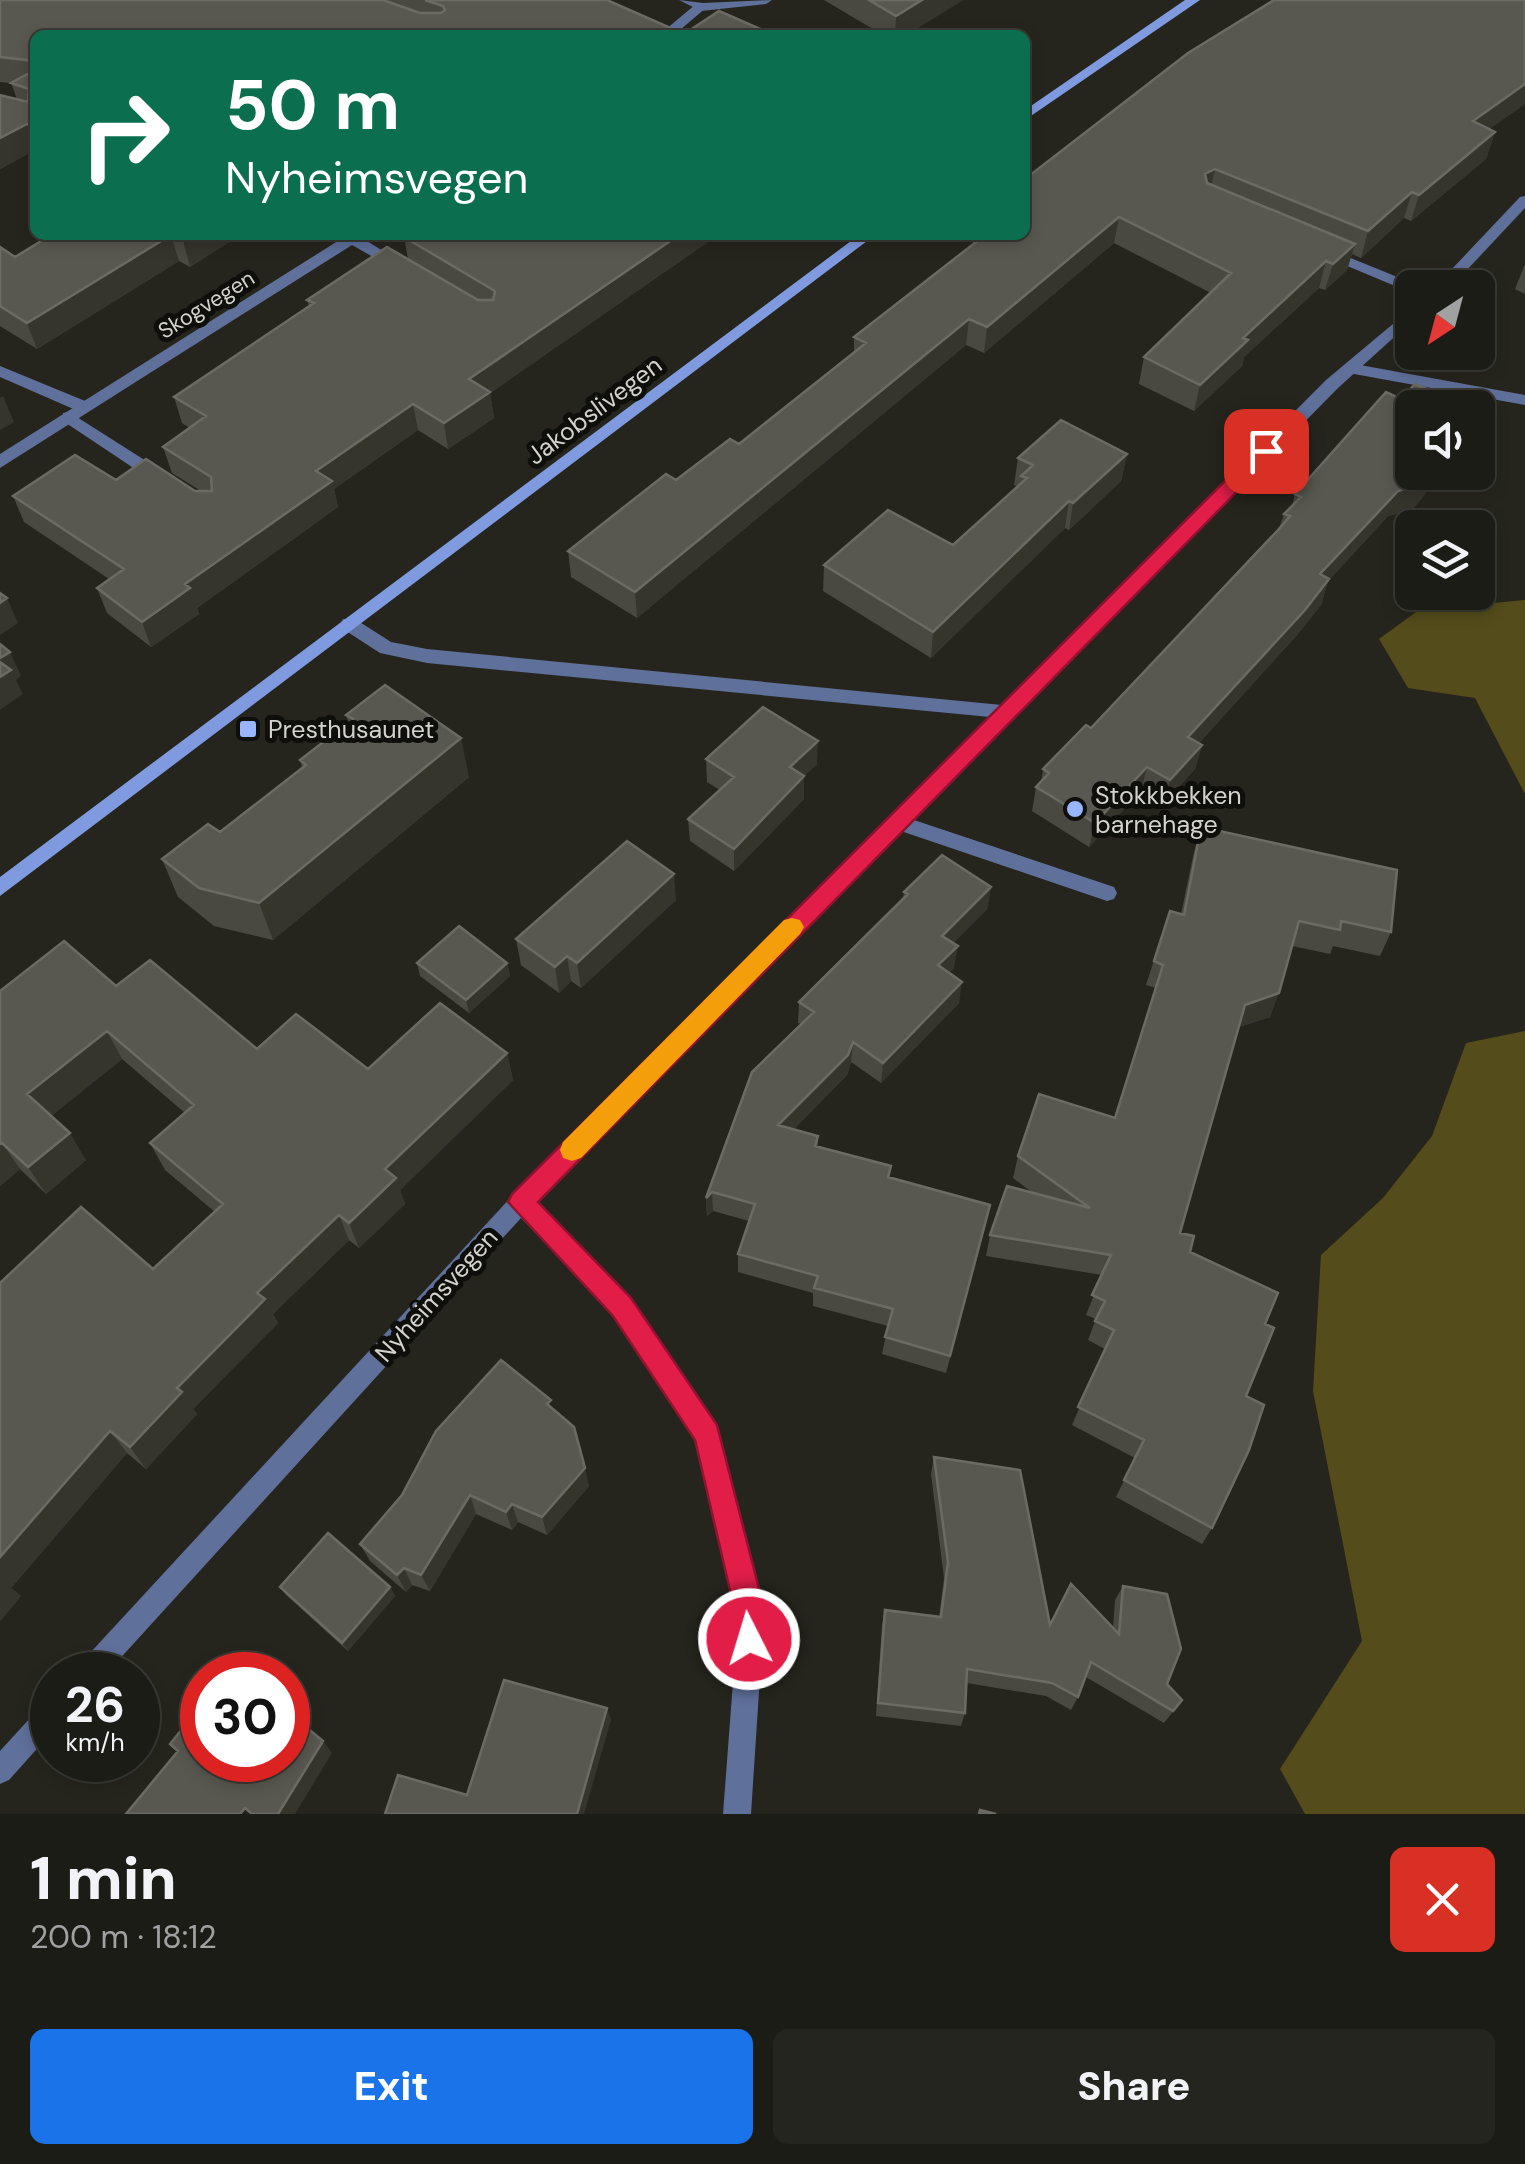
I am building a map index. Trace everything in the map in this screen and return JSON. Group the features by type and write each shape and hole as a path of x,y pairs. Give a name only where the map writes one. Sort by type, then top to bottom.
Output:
{"street":[{"path":"685,0 701,7 766,0"},
{"path":"1030,113 1194,0"},
{"path":"672,30 701,7"},
{"path":"1458,270 1525,200"},
{"name":"Skogvegen","path":"0,462 346,240"},
{"name":"Skogvegen","path":"358,240 420,279"},
{"name":"Jakobslivegen","path":"0,888 861,240"},
{"path":"1310,246 1395,281"},
{"name":"Nyheimsvegen","path":"109,1652 521,1202 1005,712 1350,368 1395,328"},
{"path":"1350,368 1525,400"},
{"path":"0,371 76,412 180,490"},
{"path":"349,624 386,648 402,652 1005,712"},
{"path":"896,822 1107,893"},
{"path":"521,1202 622,1307 708,1434 751,1616 737,1814"},
{"path":"0,1771 30,1738"}],"shaded area":[{"path":"1525,600 1525,794 1475,698 1408,688 1379,639 1419,610 1495,610 1495,603"},
{"path":"1525,1031 1525,1814 1305,1814 1280,1769 1362,1641 1313,1391 1321,1255 1383,1198 1432,1136 1466,1043"}],"building":[{"path":"0,0 383,0 420,13 441,13 445,10 443,6 425,0 607,0 675,30 30,30 30,60 0,57"},
{"path":"869,0 922,0 896,16"},
{"path":"1274,0 1525,0 1525,84 1473,121 1495,132 1419,195 1412,192 1368,231 1215,169 1205,174 1207,183 1355,244 1333,264 1326,261 1243,338 1248,340 1200,385 1144,357 1231,273 1119,217 987,327 969,319 635,592 568,551 666,474 676,480 730,439 739,444 866,343 854,337 979,240 1030,240 1030,175 1188,53"},
{"path":"719,11 763,30 690,30"},
{"path":"30,73 30,126 0,138 0,95 28,102 29,89 11,83"},
{"path":"43,240 163,240 27,323 0,306 0,247 15,257"},
{"path":"409,240 672,240 469,379 490,392 444,423 413,404 316,471 332,481 185,584 190,588 142,622 97,588 124,569 13,496 75,455 116,480 146,459 195,491 212,491 211,477 163,447 206,416 174,397 314,303 307,300 387,247 478,300 493,300 495,291"},
{"path":"1386,392 1395,396 1395,490 1401,490 1320,574 1329,579 1305,610 1188,737 1202,745 1170,780 1147,767 1095,823 1036,787 1049,773 1043,769 1086,725 1091,728 1278,530 1290,516 1284,514 1301,497 1295,494"},
{"path":"1061,420 1127,454 1073,503 1069,501 933,632 824,565 888,510 953,545 1027,478 1021,476 1033,465 1018,458"},
{"path":"0,644 10,652 0,658"},
{"path":"0,662 11,670 0,677"},
{"path":"385,685 461,738 259,903 199,888 162,859 208,824 220,832 306,765 300,760 353,719 346,715"},
{"path":"763,707 818,741 790,767 804,776 734,849 688,819 734,777 706,759"},
{"path":"1201,827 1397,870 1391,932 1341,921 1340,930 1299,921 1279,993 1245,1005 1180,1233 1194,1236 1190,1252 1278,1293 1265,1324 1274,1328 1246,1396 1264,1405 1249,1450 1212,1528 1124,1480 1144,1440 1078,1407 1114,1330 1095,1321 1105,1301 1092,1295 1111,1255 990,1235 1007,1186 1090,1208 1018,1156 1039,1094 1115,1118 1163,965 1154,961 1170,911 1184,915"},
{"path":"627,841 674,874 577,963 567,956 555,967 516,939"},
{"path":"942,855 991,887 942,936 958,946 938,965 962,982 883,1063 853,1042 848,1055 778,1125 818,1136 815,1146 891,1166 888,1177 990,1205 950,1356 885,1337 893,1309 814,1288 818,1276 738,1254 755,1204 712,1192 706,1198 752,1072 814,1012 799,1002"},
{"path":"459,926 507,963 466,1000 417,963"},
{"path":"64,941 116,986 150,960 257,1049 296,1014 368,1069 440,1003 507,1053 385,1169 396,1178 349,1223 339,1215 257,1293 265,1299 177,1388 182,1392 130,1447 110,1431 0,1557 0,1283 81,1207 153,1269 223,1204 150,1143 194,1105 107,1031 27,1094 70,1133 28,1167 0,1144 0,991"},
{"path":"501,1360 551,1400 547,1404 574,1427 585,1468 542,1517 512,1504 506,1512 470,1495 421,1575 404,1568 397,1575 360,1544 402,1495 436,1431"},
{"path":"934,1457 1020,1470 1050,1625 1071,1584 1119,1634 1123,1586 1167,1594 1181,1649 1167,1684 1182,1700 1173,1711 1091,1662 1078,1697 1052,1683 967,1669 965,1713 878,1703 885,1610 941,1617 948,1562"},
{"path":"328,1533 390,1587 342,1643 280,1587"},
{"path":"504,1680 607,1708 577,1814 385,1814 398,1775 467,1795"},
{"path":"310,1730 323,1741 310,1762"},
{"path":"180,1732 180,1782 298,1782 278,1814 252,1814 245,1808 240,1814 126,1814 152,1782 160,1782 160,1773 178,1751 170,1744"}],"slow traffic":[{"path":"572,1150 792,927"}],"place":[{"name":"Presthusaunet","path":"248,729"},
{"name":"Stokkbekken barnehage","path":"1075,809"}],"route":[{"path":"749,1639 751,1616 708,1434 622,1307 521,1202 1266,451"}]}
